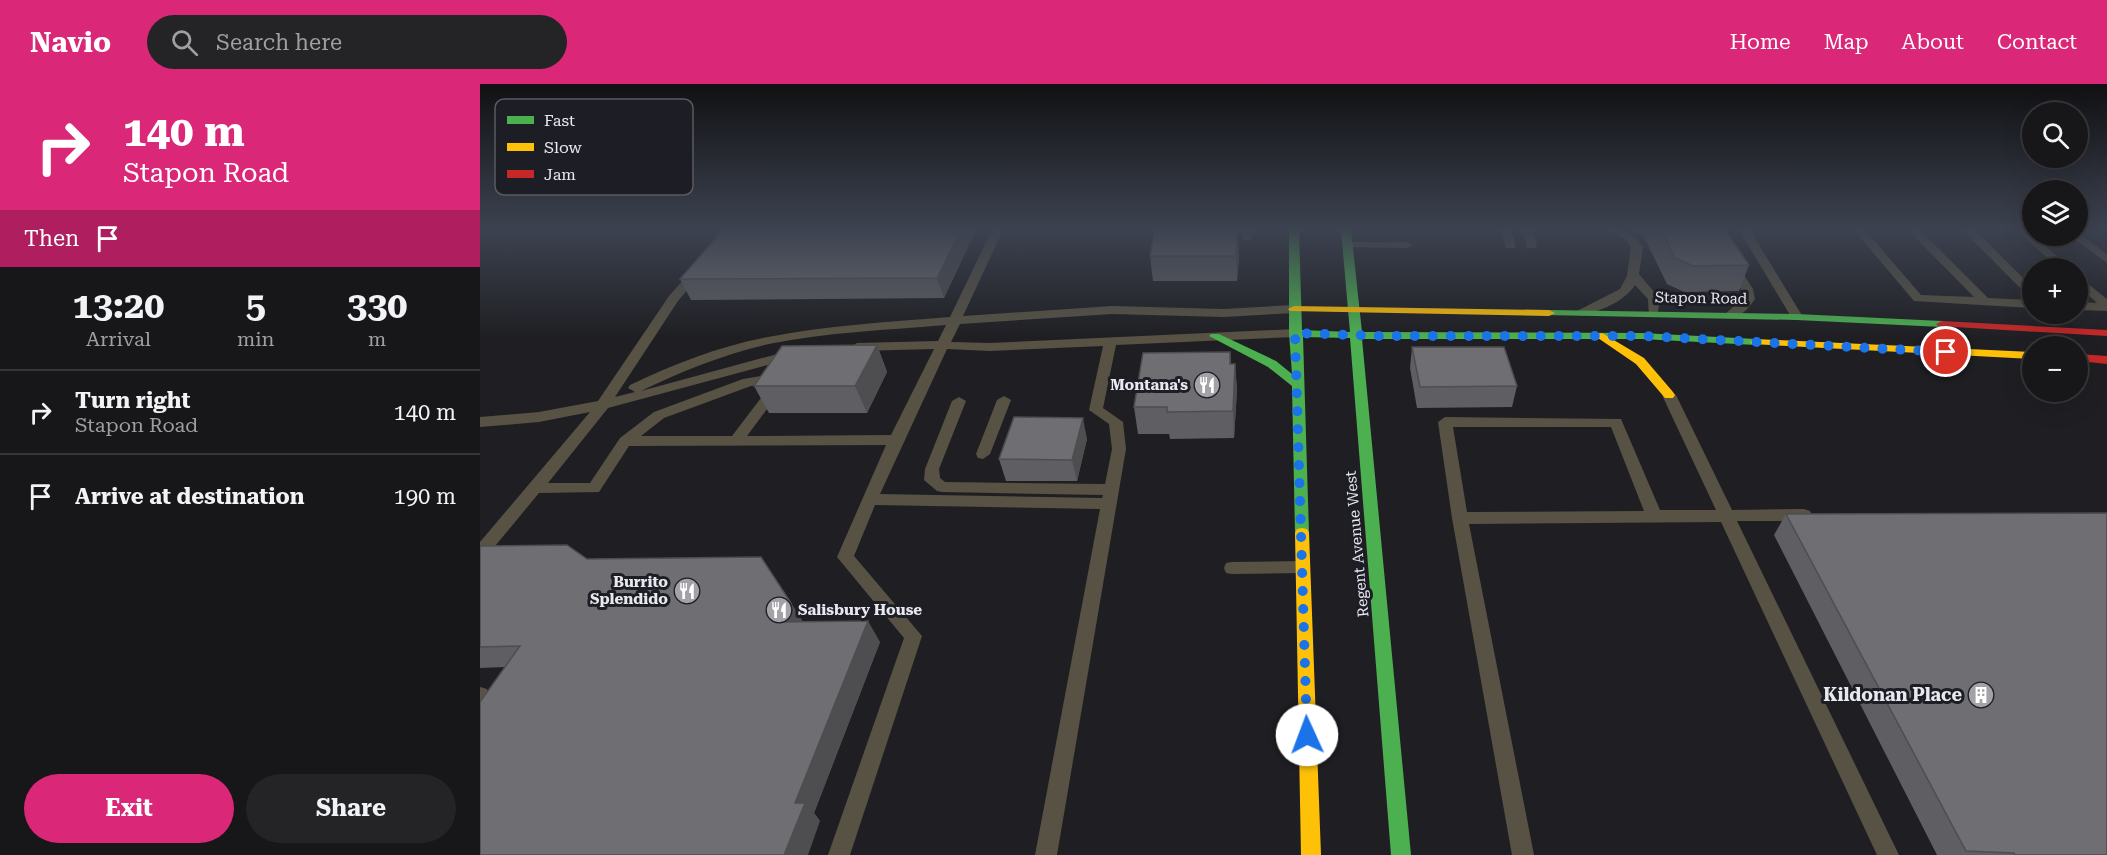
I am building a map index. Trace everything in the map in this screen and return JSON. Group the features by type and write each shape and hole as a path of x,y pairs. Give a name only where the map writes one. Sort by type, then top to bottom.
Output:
{"street":[{"path":"1294,266 1311,855"},
{"name":"Regent Avenue West","path":"1350,266 1401,855"},
{"name":"Stapon Road","path":"1294,309 1730,315 2107,333"},
{"path":"1797,317 1817,346"},
{"path":"1295,333 1706,338 1817,346 2022,356"},
{"path":"1215,336 1272,364 1296,383"},
{"path":"1601,336 1624,347 1671,387"},
{"path":"1688,351 1706,338"},
{"path":"2088,359 2107,360"}],"lane":[{"path":"480,553 604,403 673,298 701,266"},
{"path":"839,855 913,636 844,557 941,345 957,320 982,266"},
{"path":"1581,313 1616,298 1628,289 1634,276 1635,266"},
{"path":"1730,315 1738,311 1749,300 1747,289 1732,266"},
{"path":"1766,266 1797,317"},
{"path":"1890,266 1918,298 2022,304"},
{"path":"1948,266 1985,302"},
{"path":"2004,266 2022,283"},
{"path":"1634,276 1654,299 1653,314"},
{"path":"2088,289 2107,306"},
{"path":"2088,306 2107,306"},
{"path":"604,403 673,369 766,341 806,334 957,320 1112,310 1224,313 1294,309"},
{"path":"846,348 941,345 990,347 1295,333"},
{"path":"1046,855 1119,449 1116,422 1096,410 1110,340"},
{"path":"480,422 540,417 604,403 726,369 802,352"},
{"path":"535,488 594,489 625,441 659,415 748,382 768,380 774,382 774,390 735,442"},
{"path":"1671,387 1726,516 1888,855"},
{"path":"983,454 1004,400"},
{"path":"959,401 932,469 932,480 942,487 1110,497"},
{"path":"1523,855 1460,518 1445,423 1616,423 1654,516"},
{"path":"625,441 896,440"},
{"path":"871,499 1110,497"},
{"path":"1460,518 1817,515"},
{"path":"1232,568 1302,567"}],"building":[{"path":"691,266 943,266 937,278 680,279"},
{"path":"877,345 855,386 754,386 782,346"},
{"path":"1412,347 1504,347 1517,386 1420,387"},
{"path":"1230,352 1230,364 1235,364 1233,411 1167,412 1167,407 1134,407 1143,353"},
{"path":"1014,417 1083,418 1072,460 999,459"},
{"name":"Kildonan Place","path":"2107,513 2107,855 2015,855 2014,853 1966,851 1786,514"},
{"path":"567,545 587,559 761,557 791,603 781,622 868,621 795,803 805,803 784,855 480,855 480,702 520,646 480,647 480,546"}],"traffic: fast":[{"path":"1295,266 1302,533"},
{"path":"1350,266 1401,855"},
{"path":"1549,313 1797,317 1942,324"},
{"path":"1295,333 1381,336 1642,336 1756,342"},
{"path":"1215,336 1272,364 1296,383"}],"traffic: slow":[{"path":"1294,309 1549,313"},
{"path":"1602,336 1640,361 1669,395"},
{"path":"1756,342 2022,355"},
{"path":"1302,533 1311,855"}],"traffic: jam":[{"path":"1942,324 2107,333"},
{"path":"2088,359 2107,360"}],"place":[{"name":"Montana's","path":"1207,385"},
{"name":"Burrito Splendido","path":"687,591"},
{"name":"Salisbury House","path":"779,610"},
{"name":"Kildonan Place","path":"1981,695"}],"route":[{"path":"1307,735 1295,333 1380,336 1642,336 1946,352"}]}
